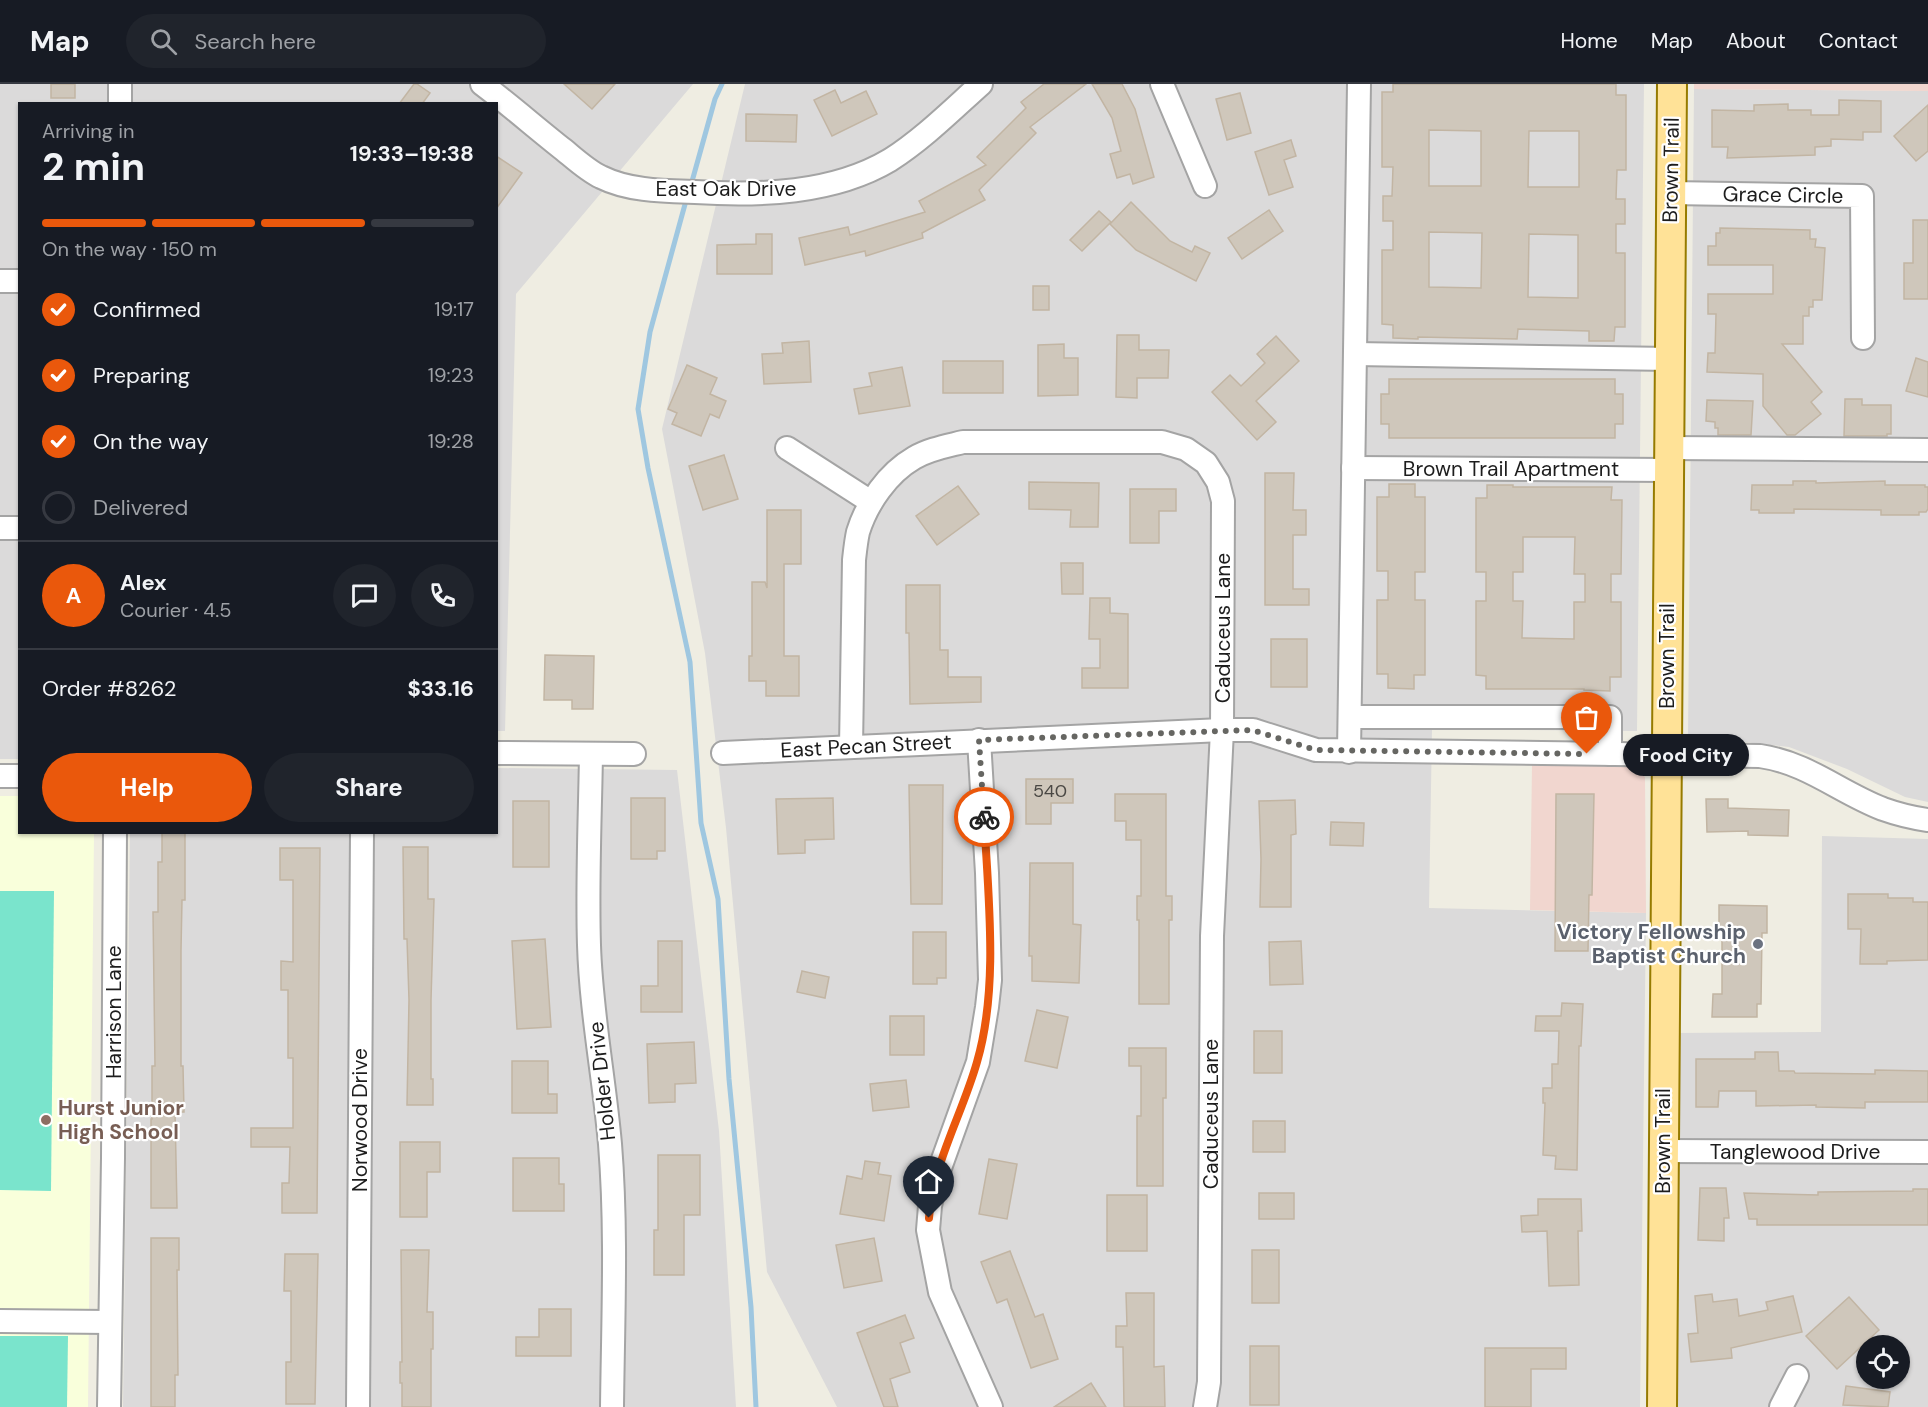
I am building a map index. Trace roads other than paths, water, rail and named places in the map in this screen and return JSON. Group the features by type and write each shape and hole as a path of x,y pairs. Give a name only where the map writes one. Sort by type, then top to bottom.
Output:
{"main road":[{"name":"Brown Trail","path":"1662,1407 1671,84"}],"street":[{"path":"120,84 120,102"},
{"name":"East Oak Drive","path":"482,84 505,97 557,145 601,177 640,189 713,194 796,191 844,180 870,170 891,159 921,137 981,84"},
{"path":"1162,84 1205,186"},
{"path":"1349,752 1359,84"},
{"name":"Grace Circle","path":"1670,193 1862,196 1863,338"},
{"path":"0,281 18,281"},
{"path":"1355,354 1670,359"},
{"name":"Caduceus Lane","path":"851,747 854,560 858,532 871,502 898,470 914,458 935,449 963,442 1162,442 1186,449 1206,463 1218,482 1223,501 1222,730 1212,936 1209,1382 1205,1407"},
{"path":"787,448 871,502"},
{"name":"Brown Trail Apartment","path":"1353,468 1928,450"},
{"path":"0,528 18,528"},
{"path":"1350,717 1610,717 1610,754"},
{"name":"East Pecan Street","path":"723,753 979,740 1252,730 1316,750 1349,752 1760,756 1781,759 1882,808 1928,820"},
{"path":"979,740 987,873 990,980 978,1062 936,1179 928,1230 940,1292 953,1326 991,1407"},
{"path":"498,753 634,754"},
{"name":"Holder Drive","path":"591,754 589,944 612,1185 614,1235 612,1407"},
{"path":"0,776 18,776"},
{"name":"Harrison Lane","path":"109,1407 115,834"},
{"name":"Norwood Drive","path":"358,1407 362,834"},
{"name":"Tanglewood Drive","path":"1663,1151 1928,1152"},
{"path":"0,1321 110,1322"},
{"path":"1781,1407 1797,1376"}],"waterway":[{"path":"691,185 715,99 722,84"},
{"path":"687,197 650,332 638,409 648,468 690,662 701,823 718,899 729,1079 751,1307 756,1407"}],"place":[{"name":"Food City","path":"1587,754"},
{"name":"Victory Fellowship Baptist Church","path":"1758,944"},
{"name":"Hurst Junior High School","path":"46,1120"}]}
